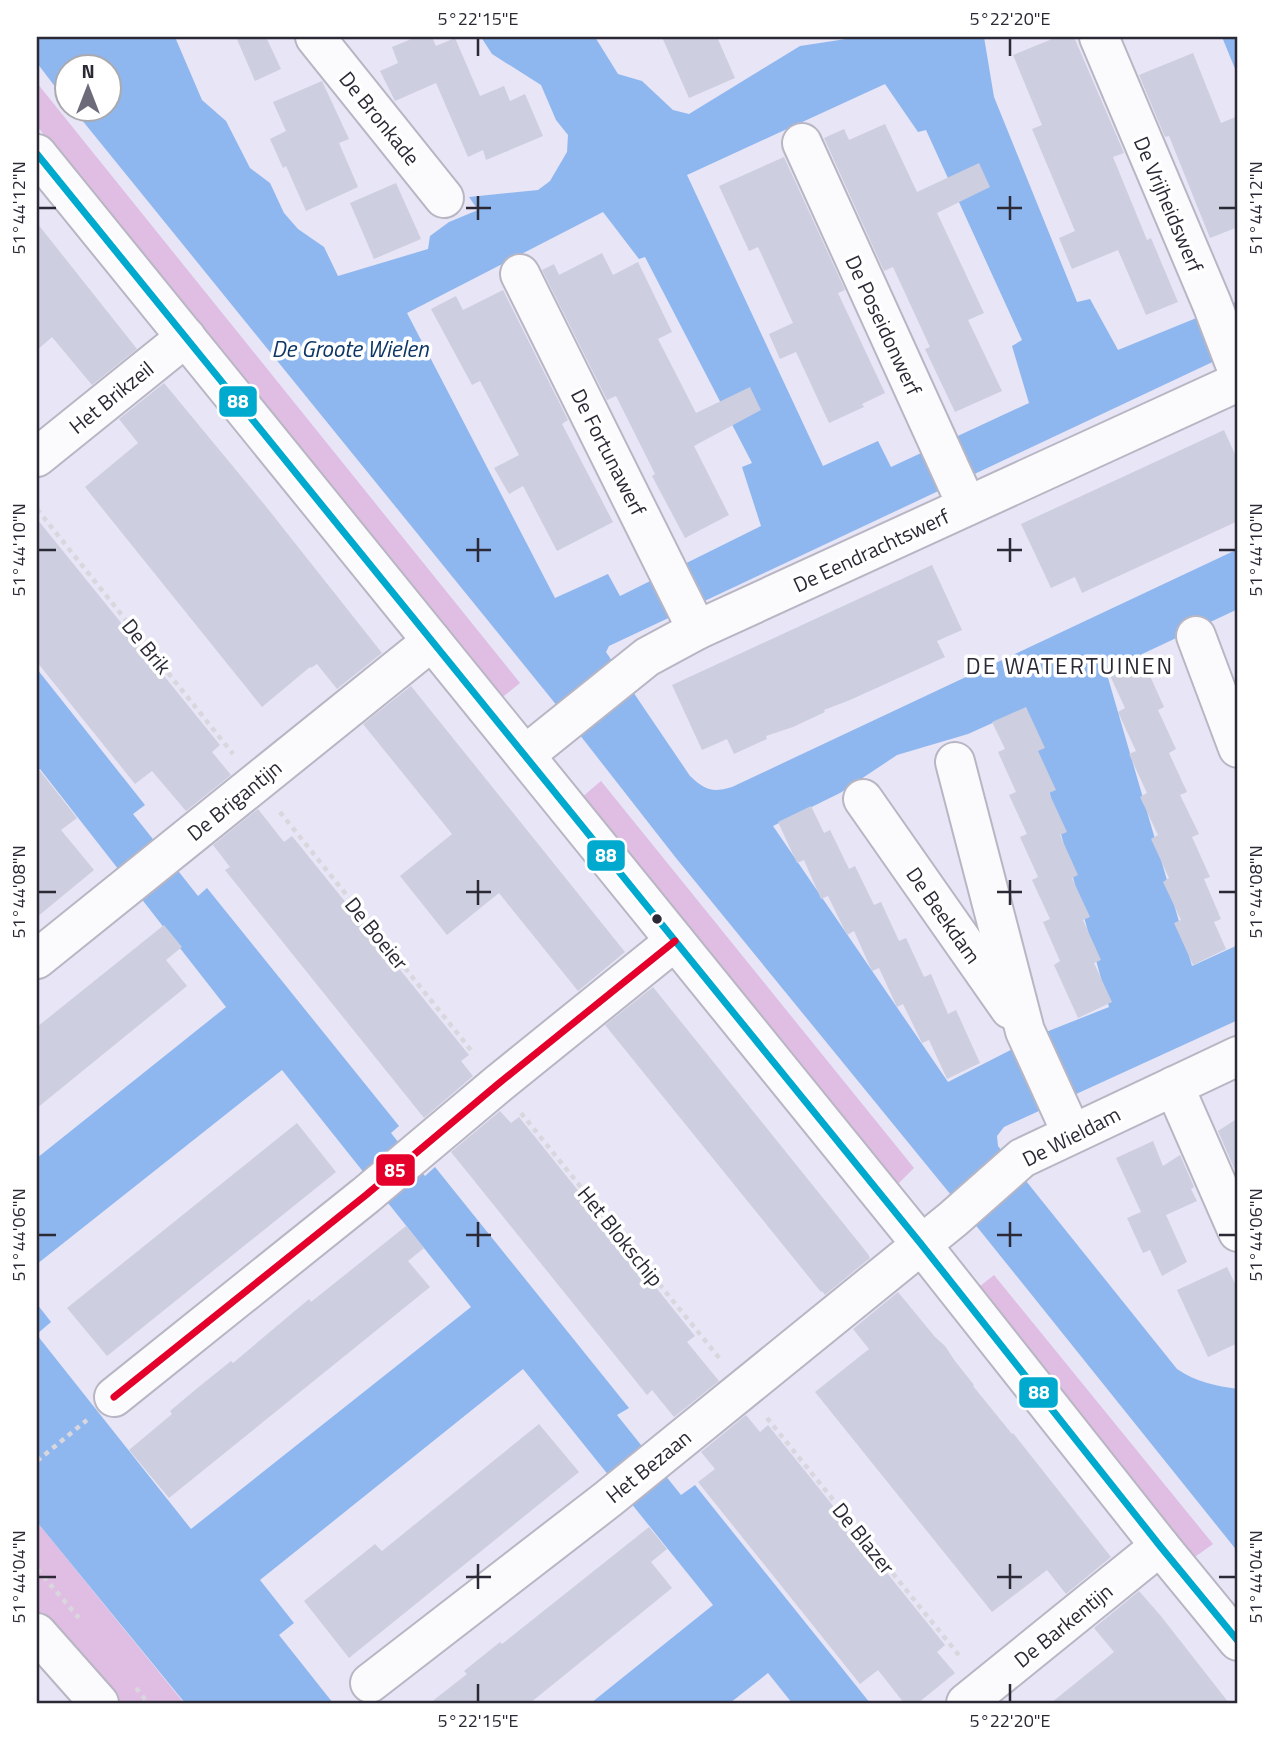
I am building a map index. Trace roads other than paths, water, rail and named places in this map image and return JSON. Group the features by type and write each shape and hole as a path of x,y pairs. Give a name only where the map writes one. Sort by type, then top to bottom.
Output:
{"street":[{"name":"De Bronkade","path":"315,37 444,198"},
{"name":"De Vrijheidswerf","path":"1099,37 1212,304 1237,372"},
{"name":"De Poseidonwerf","path":"802,143 964,500"},
{"path":"37,154 921,1244 1160,1546 1226,1600 1238,1641"},
{"name":"De Fortunawerf","path":"520,274 694,624"},
{"name":"Het Brikzeil","path":"37,457 186,337"},
{"name":"De Eendrachtswerf","path":"525,755 647,657 694,624 1237,372"},
{"path":"1196,636 1238,748"},
{"name":"De Brigantijn","path":"37,959 432,641"},
{"name":"De Beekdam","path":"955,762 1025,1031 1067,1125"},
{"name":"De Beekdam","path":"863,799 1025,1031"},
{"path":"114,1397 366,1195 675,941"},
{"name":"De Wieldam","path":"921,1244 1022,1157 1067,1125 1174,1086 1238,1056"},
{"path":"1174,1086 1238,1232"},
{"name":"Het Bezaan","path":"370,1683 608,1499 921,1244"},
{"name":"De Barkentijn","path":"975,1696 1160,1546"},
{"path":"37,1633 99,1703"}],"water":[{"name":"De Groote Wielen","path":"37,37 175,37 202,100 226,121 250,168 270,183 284,213 298,229 324,247 338,276 428,249 430,236 449,222 478,210 469,197 538,190 550,181 567,152 568,135 556,120 541,85 492,54 481,37 595,37 618,74 642,81 673,110 689,114 800,46 859,37 984,37 994,97 1077,302 1090,299 1118,350 1238,301 1238,350 609,646 606,652 690,776 709,789 725,789 1238,549 1238,609 1106,671 1192,966 1238,945 1238,1020 1004,1127 997,1136 998,1146 1177,1369 1206,1383 1238,1389 1238,1552 84,122 122,122 122,52 52,52 52,83 37,63","holes":["885,84 918,132 926,130 1022,340 1012,346 1029,403 891,467 878,441 823,466 687,175","603,212 639,259 645,257 752,463 742,467 761,526 620,596 608,574 555,598 407,313","1026,708 1109,1007 1046,1032 948,1082 773,826 840,793 897,755 968,734"]},
{"path":"1222,37 1238,37 1238,76"},
{"path":"37,669 145,805 133,814 198,896 207,888 399,1126 391,1133 425,1176 435,1167 629,1408 617,1415 681,1495 695,1485 870,1703 792,1703 768,1673 730,1703 591,1703 713,1605 523,1369 260,1580 294,1623 279,1635 333,1703 185,1703 37,1522 37,1335 191,1529 471,1307 282,1070 37,1264 37,1158 226,1007 40,769 37,770"},
{"path":"37,1304 51,1322 37,1334"}],"district":[{"name":"DE WATERTUINEN","path":"1070,665"}]}
